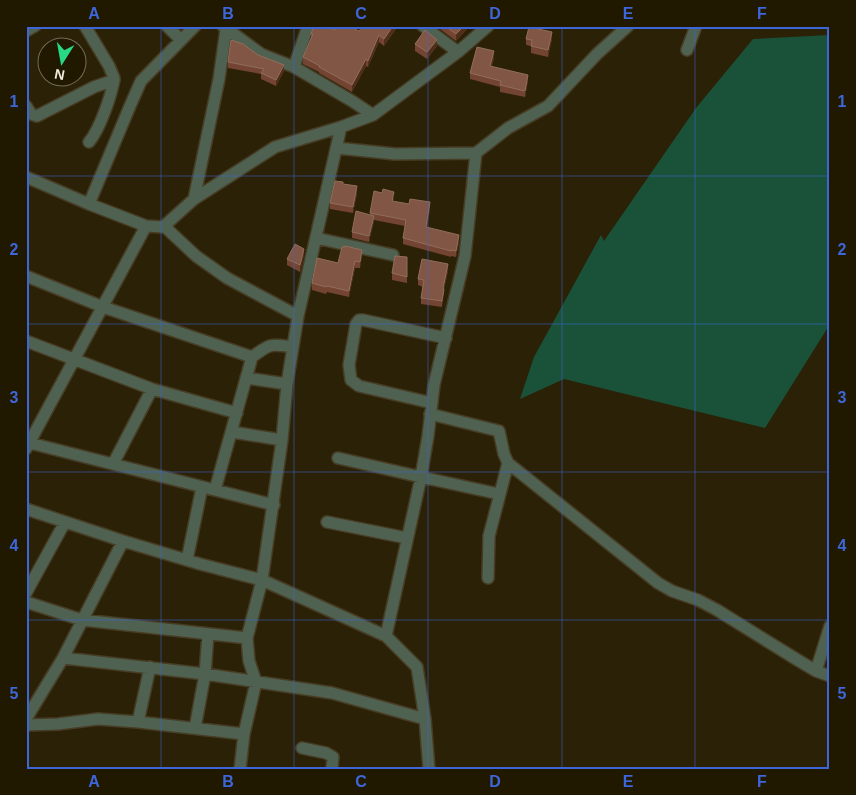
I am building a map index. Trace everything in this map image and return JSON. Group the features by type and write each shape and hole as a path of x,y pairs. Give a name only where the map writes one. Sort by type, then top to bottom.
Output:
{"street":[{"path":"26,31 35,26"},
{"path":"86,26 114,78 112,90 98,126 89,142"},
{"path":"167,26 181,40"},
{"path":"89,204 141,82 195,26"},
{"path":"294,67 308,26"},
{"path":"423,26 458,52"},
{"path":"26,177 146,226 164,226 194,199 275,147 341,127 372,115 458,52 488,26"},
{"path":"337,148 395,154 476,153 508,128 548,106 597,54 628,26"},
{"path":"687,50 696,26"},
{"path":"194,199 219,79 224,28 261,54 294,67 372,115"},
{"path":"26,106 31,114 37,116 94,87 114,80"},
{"path":"240,769 244,734 256,682 249,661 247,638 262,580 274,505 282,440 286,384 298,316 341,127"},
{"path":"386,636 421,477 434,385 466,256 476,153"},
{"path":"146,226 27,445 112,464 274,505"},
{"path":"164,226 196,256 219,272 298,316"},
{"path":"316,238 394,255"},
{"path":"26,276 103,307 252,357"},
{"path":"446,338 360,320 356,324 349,366 351,380 359,386 499,431 508,463 658,583 717,610 816,671 830,676"},
{"path":"26,341 152,389 237,413"},
{"path":"215,490 252,357 272,344 293,347"},
{"path":"246,378 286,384"},
{"path":"112,464 152,389"},
{"path":"232,432 282,440"},
{"path":"338,458 499,494"},
{"path":"488,578 489,536 508,463"},
{"path":"188,560 202,487"},
{"path":"26,508 123,541 262,580 386,636 417,668 429,769"},
{"path":"26,593 65,522"},
{"path":"327,522 407,538"},
{"path":"26,719 63,658 123,541"},
{"path":"26,602 82,620 247,638"},
{"path":"816,671 830,626"},
{"path":"195,728 205,674 208,634"},
{"path":"63,658 205,674 332,693 424,719"},
{"path":"138,722 150,667"},
{"path":"26,725 58,724 98,719 244,734"},
{"path":"302,748 326,753 334,757 332,769"}],"green space":[{"path":"830,35 830,324 765,428 564,379 520,399 534,357 601,235 604,241 696,108 753,39"}],"building":[{"path":"314,26 328,29 329,27 335,30 337,26 349,26 359,31 363,26 393,26 384,39 379,35 368,61 366,59 352,85 303,57 313,34 311,34"},
{"path":"445,26 464,26 456,34"},
{"path":"529,27 552,32 548,50 531,46 532,40 526,39"},
{"path":"425,30 437,40 427,52 415,44"},
{"path":"231,40 243,44 258,55 284,65 276,80 261,73 264,69 228,62"},
{"path":"477,47 494,51 490,66 528,75 525,91 500,85 501,81 470,73"},
{"path":"335,181 357,186 353,207 330,203"},
{"path":"383,189 394,192 392,201 409,204 410,199 430,202 426,227 459,235 456,251 403,238 406,220 370,213 374,191 382,193"},
{"path":"356,211 374,216 369,236 352,232"},
{"path":"295,244 304,249 300,265 287,259"},
{"path":"342,247 362,250 360,262 355,261 349,291 312,283 317,258 338,263"},
{"path":"395,256 407,257 407,277 392,273"},
{"path":"422,259 448,264 442,301 421,298 424,280 418,279"}]}
